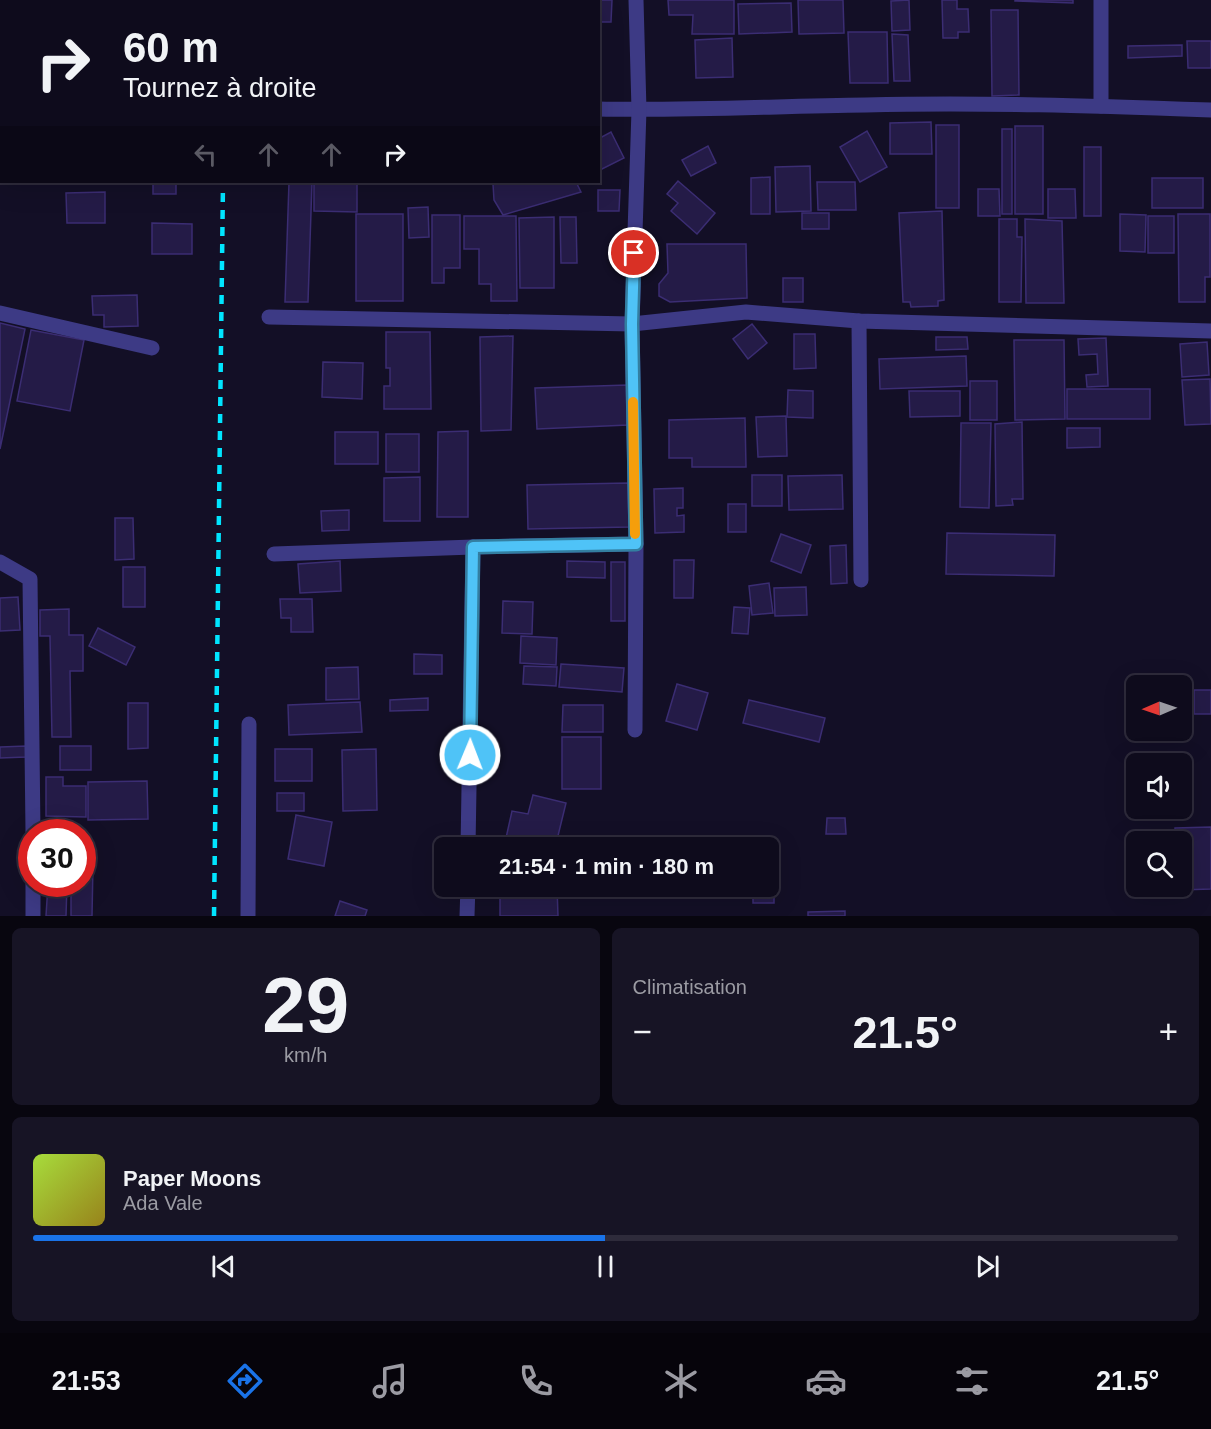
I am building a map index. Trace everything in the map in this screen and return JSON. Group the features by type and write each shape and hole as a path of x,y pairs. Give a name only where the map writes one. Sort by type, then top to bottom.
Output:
{"street":[{"path":"634,730 636,544 632,324 639,110 636,0"},
{"path":"1101,0 1101,106"},
{"path":"600,109 869,104 1101,106 1211,110"},
{"path":"269,317 632,324 746,312 859,321 1211,331"},
{"path":"0,314 152,348"},
{"path":"859,321 861,580"},
{"path":"274,554 636,544"},
{"path":"468,837 473,547"},
{"path":"0,562 30,579 33,819"},
{"path":"248,916 249,724"},
{"path":"33,897 33,916"},
{"path":"467,916 468,897"}],"building":[{"path":"600,0 612,0 611,22 600,22"},
{"path":"668,0 734,0 734,34 692,34 693,15 669,15"},
{"path":"798,0 843,0 844,33 799,34"},
{"path":"909,0 910,30 892,31 891,1"},
{"path":"942,0 957,0 957,9 968,9 969,32 958,32 958,38 943,38"},
{"path":"1073,0 1073,3 1015,1"},
{"path":"791,3 792,32 739,34 738,4"},
{"path":"991,10 1018,10 1019,95 992,96"},
{"path":"848,32 887,32 888,83 850,83"},
{"path":"892,34 908,35 910,81 894,81"},
{"path":"732,38 733,77 696,78 695,40"},
{"path":"1187,41 1211,41 1211,68 1188,68"},
{"path":"1182,45 1182,56 1128,58 1128,46"},
{"path":"931,122 932,154 890,154 890,123"},
{"path":"936,125 959,125 959,208 936,208"},
{"path":"1015,126 1043,126 1043,214 1015,214"},
{"path":"1002,129 1012,129 1012,214 1002,214"},
{"path":"867,131 887,167 860,182 840,147"},
{"path":"611,132 624,158 600,170 600,138"},
{"path":"708,146 716,163 691,176 682,160"},
{"path":"1084,147 1101,147 1101,216 1084,216"},
{"path":"810,166 811,211 776,212 775,167"},
{"path":"770,177 770,214 751,214 751,178"},
{"path":"1152,178 1203,178 1203,208 1152,208"},
{"path":"678,181 715,213 697,234 671,211 678,203 667,194"},
{"path":"817,182 855,182 856,210 818,210"},
{"path":"153,183 176,183 176,194 153,194"},
{"path":"289,183 312,183 308,302 285,302"},
{"path":"314,183 357,183 357,212 314,211"},
{"path":"576,183 581,192 503,215 494,200 493,184"},
{"path":"978,189 999,189 1000,216 978,216"},
{"path":"1048,189 1075,189 1076,218 1048,218"},
{"path":"598,190 620,190 619,211 598,211"},
{"path":"105,192 105,223 67,223 66,193"},
{"path":"428,207 429,237 409,238 408,208"},
{"path":"942,211 944,300 938,301 938,306 911,307 910,302 903,302 899,213"},
{"path":"802,213 829,213 829,229 802,229"},
{"path":"356,214 403,214 403,301 356,301"},
{"path":"1120,214 1146,215 1145,252 1120,251"},
{"path":"1178,214 1210,214 1210,277 1205,277 1205,302 1179,302"},
{"path":"432,215 460,215 460,268 444,268 444,283 432,283"},
{"path":"464,216 516,216 517,301 491,301 491,284 479,284 479,249 464,249"},
{"path":"1148,216 1174,216 1174,253 1148,253"},
{"path":"554,217 554,288 520,288 519,218"},
{"path":"560,217 576,217 577,263 561,263"},
{"path":"999,219 1017,219 1017,237 1022,237 1021,302 999,302"},
{"path":"1025,219 1062,221 1064,303 1026,303"},
{"path":"152,223 192,224 192,254 152,254"},
{"path":"667,244 746,244 747,298 670,302 659,296 659,284 668,273"},
{"path":"783,278 803,278 803,302 783,302"},
{"path":"137,295 138,326 104,327 104,315 93,315 92,296"},
{"path":"0,323 25,329 0,449"},
{"path":"752,324 767,343 748,359 733,339"},
{"path":"31,330 84,340 70,411 17,401"},
{"path":"386,332 430,332 431,409 384,409 384,386 390,386 390,368 386,368"},
{"path":"794,334 815,334 816,368 794,369"},
{"path":"513,336 511,430 481,431 480,337"},
{"path":"936,337 967,337 968,349 936,350"},
{"path":"1106,338 1108,386 1087,387 1086,375 1098,374 1097,354 1079,355 1078,339"},
{"path":"1014,340 1064,340 1065,419 1015,420"},
{"path":"1207,342 1209,375 1182,377 1180,344"},
{"path":"966,356 967,386 880,389 879,359"},
{"path":"323,362 363,363 362,399 322,397"},
{"path":"1210,379 1211,424 1185,425 1182,380"},
{"path":"970,381 997,381 997,420 970,420"},
{"path":"627,385 628,425 537,429 535,388"},
{"path":"1067,389 1150,389 1150,419 1067,419"},
{"path":"788,390 813,391 813,418 787,417"},
{"path":"909,391 960,391 960,416 910,417"},
{"path":"786,416 787,456 758,457 756,417"},
{"path":"745,418 746,467 692,467 692,458 669,458 669,420"},
{"path":"1022,422 1023,499 1012,499 1013,505 996,506 995,424"},
{"path":"961,423 991,423 989,508 960,507"},
{"path":"1067,428 1100,428 1100,447 1067,448"},
{"path":"468,431 468,517 437,517 438,432"},
{"path":"335,432 378,432 378,464 335,464"},
{"path":"386,434 419,434 419,472 386,472"},
{"path":"752,475 782,475 782,506 752,506"},
{"path":"842,475 843,509 789,510 788,476"},
{"path":"420,477 420,521 384,521 384,478"},
{"path":"628,483 629,527 528,529 527,485"},
{"path":"683,488 683,508 677,508 677,516 684,515 684,532 655,533 654,489"},
{"path":"728,504 746,504 746,532 728,532"},
{"path":"349,510 349,530 322,531 321,511"},
{"path":"115,518 133,518 134,559 115,560"},
{"path":"947,533 1055,535 1054,576 946,574"},
{"path":"781,534 811,545 801,573 771,561"},
{"path":"846,545 847,583 831,584 830,546"},
{"path":"674,560 694,560 693,598 674,598"},
{"path":"340,561 341,591 300,593 298,564"},
{"path":"567,561 605,562 605,578 567,577"},
{"path":"611,562 625,562 625,621 611,621"},
{"path":"123,567 145,567 145,607 123,607"},
{"path":"769,583 773,613 752,615 749,586"},
{"path":"806,587 807,615 775,616 774,588"},
{"path":"18,597 20,630 0,631 0,598"},
{"path":"280,599 312,599 313,632 291,632 291,618 281,618"},
{"path":"503,601 533,602 532,634 502,633"},
{"path":"734,607 750,608 748,634 732,633"},
{"path":"69,609 69,635 83,635 83,671 70,671 71,737 52,737 50,636 40,636 40,610"},
{"path":"98,628 135,647 126,665 89,646"},
{"path":"521,636 557,638 556,665 520,663"},
{"path":"414,654 442,655 442,674 414,674"},
{"path":"561,664 624,668 622,692 559,687"},
{"path":"524,666 557,667 556,686 523,684"},
{"path":"358,667 359,699 326,700 326,668"},
{"path":"677,684 708,693 697,730 666,721"},
{"path":"1194,690 1211,690 1211,714 1194,714"},
{"path":"428,698 428,710 390,711 390,700"},
{"path":"749,700 825,718 819,742 743,723"},
{"path":"360,702 362,732 289,735 288,705"},
{"path":"128,703 148,703 148,748 128,749"},
{"path":"563,705 603,705 603,732 562,732"},
{"path":"562,737 601,737 601,789 562,789"},
{"path":"26,746 26,757 0,758 0,747"},
{"path":"60,746 91,746 91,770 60,770"},
{"path":"275,749 312,749 312,781 275,781"},
{"path":"376,749 377,810 343,811 342,750"},
{"path":"46,777 63,777 63,786 86,786 86,817 46,816"},
{"path":"147,781 148,819 88,819 88,782"},
{"path":"277,793 304,793 304,811 277,811"},
{"path":"533,795 566,803 558,837 506,837 512,811 528,814"},
{"path":"296,815 332,822 324,866 288,859"},
{"path":"827,818 845,818 846,834 826,834"},
{"path":"1211,827 1211,889 1192,890 1192,831 1175,831 1175,828"},
{"path":"47,897 67,897 66,916 46,916"},
{"path":"71,897 92,897 92,916 71,916"},
{"path":"500,897 557,897 558,916 500,916"},
{"path":"753,897 774,897 774,903 753,903"},
{"path":"340,901 367,910 365,916 335,916"},
{"path":"845,911 845,916 808,916 808,912"}],"railway":[{"path":"214,916 223,183"}],"slow traffic":[{"path":"633,402 635,534"}],"route":[{"path":"470,755 473,547 636,544 632,324 634,253"}]}
